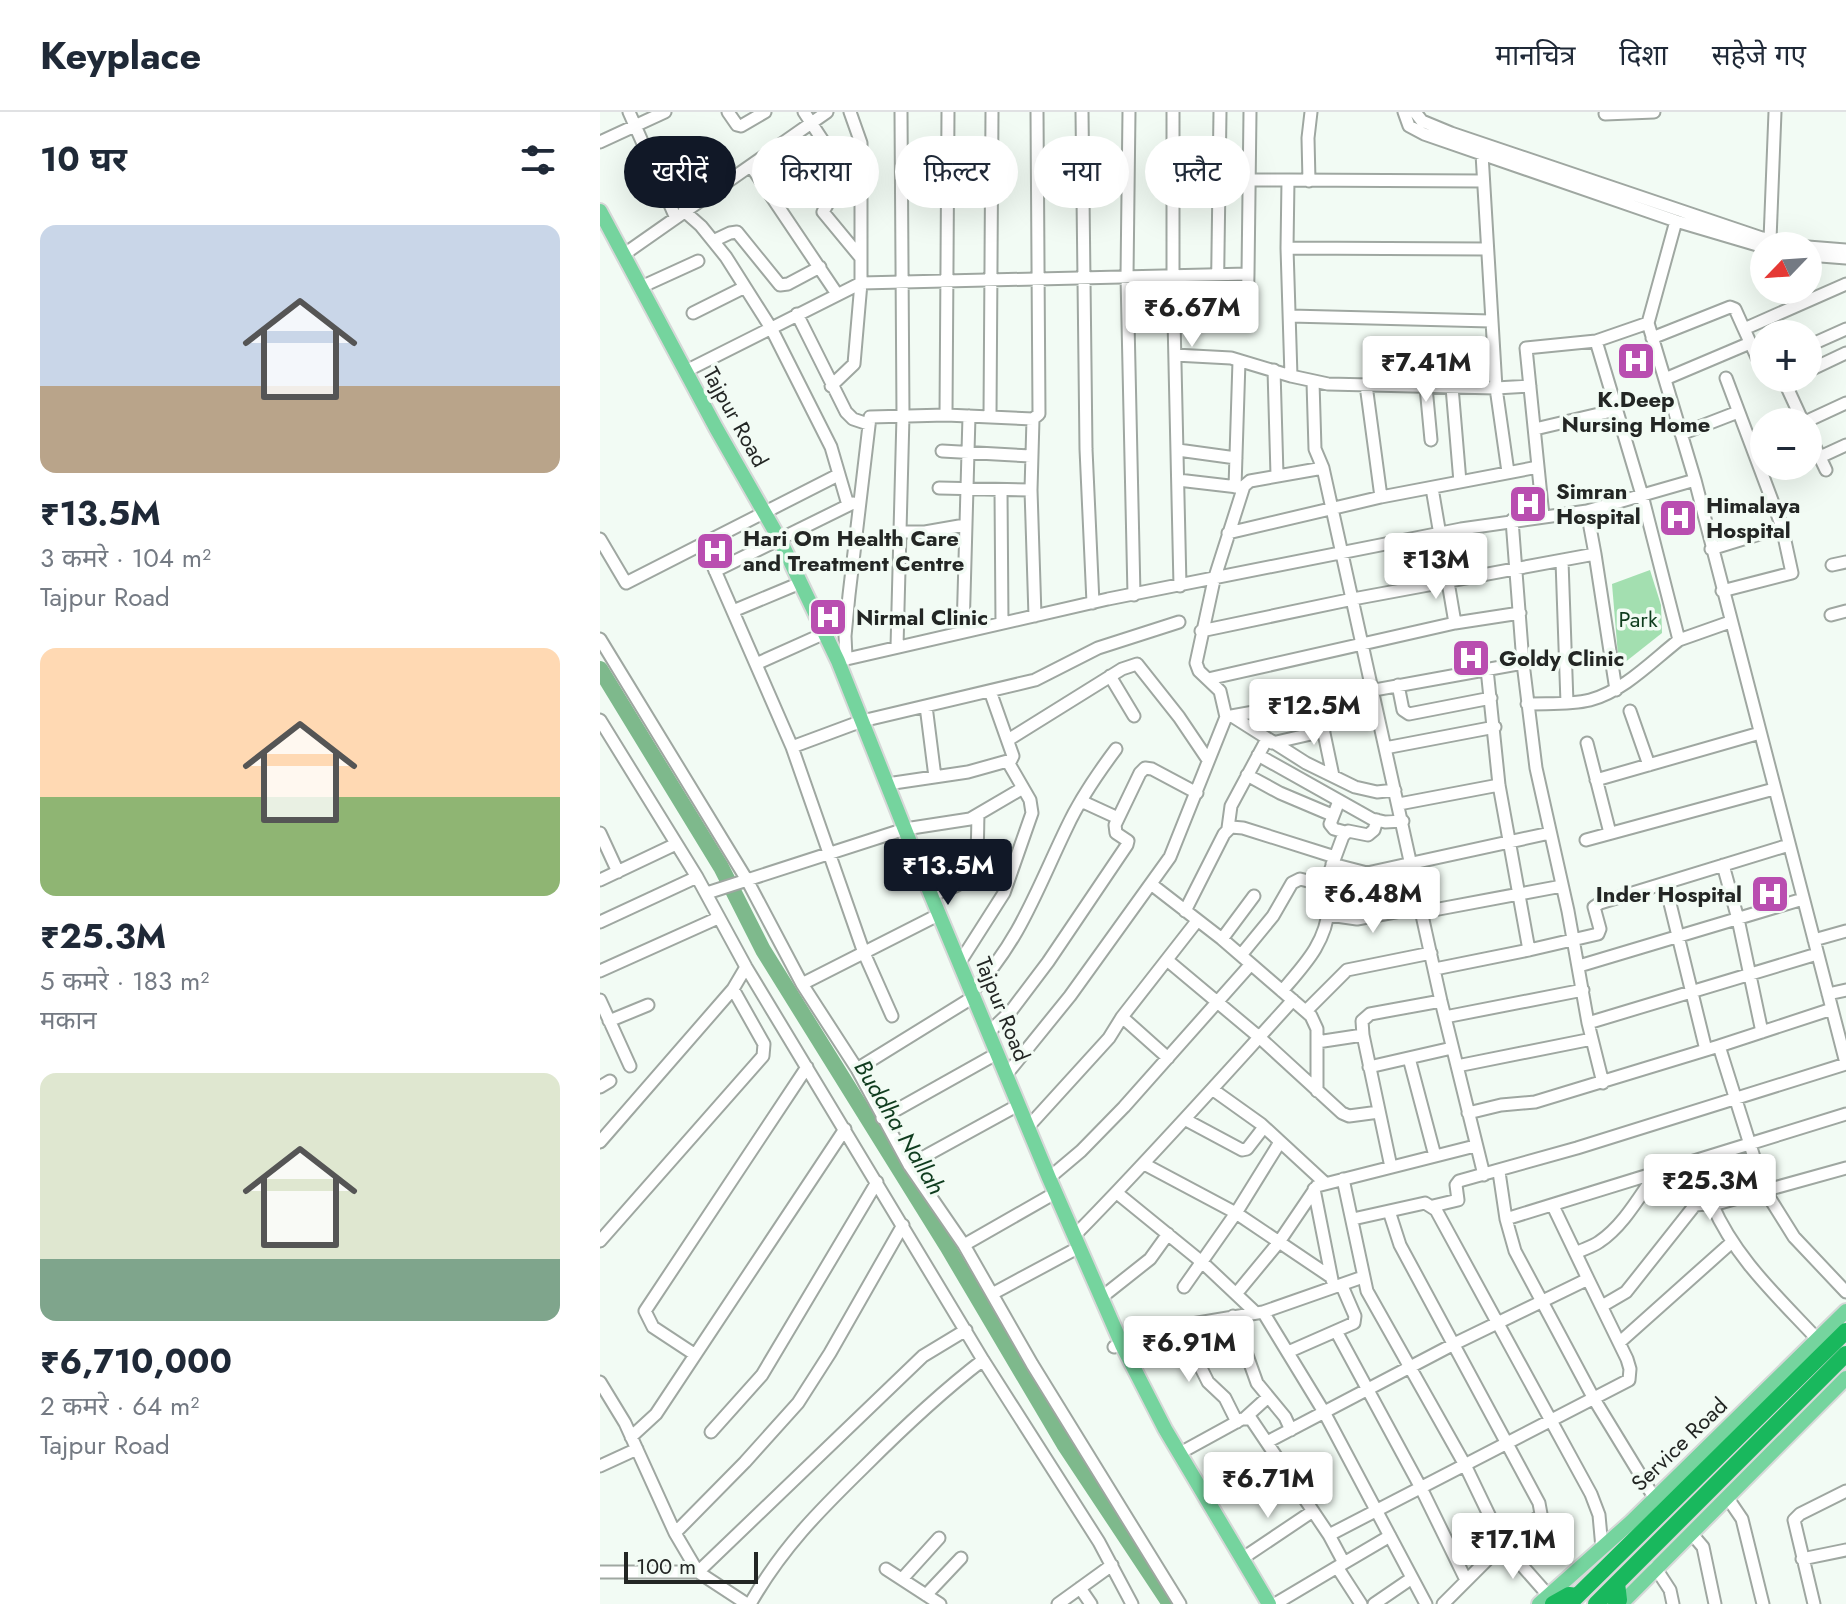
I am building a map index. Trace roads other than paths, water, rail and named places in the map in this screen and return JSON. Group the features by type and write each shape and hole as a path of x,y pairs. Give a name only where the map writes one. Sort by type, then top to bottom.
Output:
{"highway":[{"path":"1547,1601 1569,1595 1573,1600 1846,1331"},
{"path":"1596,1604 1846,1354"},
{"path":"1617,1583 1622,1603"}],"main road":[{"name":"Tajpur Road","path":"602,223 623,255 686,371 821,635 932,918 989,1032 1102,1297 1118,1346 1272,1604"},
{"name":"Tajpur Road","path":"602,223 708,432 761,514"},
{"name":"Tajpur Road","path":"776,542 793,586 821,635 842,659 858,723 887,784 900,830 960,962 989,1058 1072,1251 1158,1433 1259,1604"},
{"name":"Service Road","path":"1547,1601 1846,1311"},
{"path":"1622,1603 1846,1378"}],"street":[{"path":"629,112 679,214 713,241 771,328 828,440 848,505"},
{"path":"600,142 665,112"},
{"path":"728,112 741,126 765,112"},
{"path":"804,112 820,136"},
{"path":"623,255 827,112"},
{"path":"850,112 859,136"},
{"path":"897,647 903,416 901,112"},
{"path":"946,415 948,112"},
{"path":"990,417 992,112"},
{"path":"1037,112 1040,411 1033,419 872,416 868,424 842,659 1093,603 1342,553 1512,520 1587,511 1695,480"},
{"path":"1082,112 1086,449 1093,603"},
{"path":"1129,112 1127,276 1134,595"},
{"path":"1173,112 1173,275 1180,586"},
{"path":"1217,322 1220,112"},
{"path":"1249,136 1250,112"},
{"path":"1309,181 1311,112"},
{"path":"1404,112 1409,126 1415,130 1676,221 1750,240"},
{"path":"1415,112 1422,121 1451,133 1750,238"},
{"path":"1605,114 1654,112"},
{"path":"1768,232 1775,112"},
{"path":"1482,154 1496,388 1508,472"},
{"path":"751,166 837,294"},
{"path":"1250,180 1483,181"},
{"path":"1288,180 1291,376"},
{"path":"825,208 823,212 861,258"},
{"path":"831,386 855,360 861,283 858,208"},
{"path":"1247,315 1248,208"},
{"path":"1353,1219 1425,1203 1433,1206 1456,1201 1459,1198 1458,1182 1499,1172 1735,1097 1845,1057 1695,480 1648,323 1676,221"},
{"path":"713,241 737,232 780,285 820,267"},
{"path":"1287,248 1486,249"},
{"path":"1822,248 1846,250"},
{"path":"1822,256 1846,258"},
{"path":"641,287 698,261"},
{"path":"686,371 861,283 1248,274"},
{"path":"1744,329 1846,284"},
{"path":"693,313 745,287"},
{"path":"1652,338 1730,307 1735,309 1750,343 1665,379"},
{"path":"797,314 831,386 849,416 868,424"},
{"path":"1290,316 1491,321"},
{"path":"1543,516 1527,346 1596,341 1648,323"},
{"path":"1822,340 1846,329"},
{"path":"1596,341 1642,495 1679,640"},
{"path":"1822,364 1846,353"},
{"path":"1175,355 1239,361 1313,382 1426,387 1530,386"},
{"path":"1239,361 1236,458 1239,487 1201,631 1196,663 1199,671 1220,691 1229,716 1269,741 1366,791 1395,790"},
{"path":"1274,370 1277,475"},
{"path":"1722,591 1792,573 1782,527 1726,378"},
{"path":"1313,382 1315,449 1323,468 1441,1001 1484,1175"},
{"path":"1366,385 1381,497"},
{"path":"1426,387 1431,440"},
{"path":"1452,387 1460,482"},
{"path":"1822,414 1846,403"},
{"path":"1535,429 1616,410"},
{"path":"1681,434 1738,412"},
{"path":"963,632 969,416"},
{"path":"1033,419 1031,490 1035,616"},
{"path":"1822,456 1846,445"},
{"path":"1178,450 1236,458"},
{"path":"942,451 1031,456"},
{"path":"1822,461 1826,470"},
{"path":"1228,533 1332,507 1538,467"},
{"path":"1178,480 1239,487 1250,481 1323,468"},
{"path":"600,539 626,583 838,475"},
{"path":"939,488 1031,490"},
{"path":"1432,488 1455,623"},
{"path":"1001,490 1002,623"},
{"path":"715,571 860,499"},
{"path":"1587,511 1616,690"},
{"path":"1512,520 1523,663 1536,768 1603,1083"},
{"path":"899,532 965,525"},
{"path":"1711,549 1782,527"},
{"path":"703,543 792,747 864,953 892,1016"},
{"path":"1201,631 1595,554"},
{"path":"1562,561 1567,703"},
{"path":"1832,565 1846,562"},
{"path":"733,611 793,586"},
{"path":"1831,615 1846,611"},
{"path":"1208,679 1455,623 1520,613"},
{"path":"792,747 858,723 1040,678 1075,657 1112,642 1179,622"},
{"path":"1527,704 1589,700 1616,690 1679,640 1730,622"},
{"path":"756,664 821,635"},
{"path":"600,639 802,984 857,1069 909,1165 964,1245 1032,1364 1180,1604"},
{"path":"1229,716 1523,663"},
{"path":"1008,740 1110,676 1137,664 1208,760"},
{"path":"1487,669 1507,841 1529,950"},
{"path":"1110,676 1134,716"},
{"path":"1398,685 1403,710 1409,714 1491,698"},
{"path":"887,784 968,772 1008,762 1013,756 990,691"},
{"path":"1317,700 1333,776"},
{"path":"926,706 935,777"},
{"path":"1630,711 1649,765"},
{"path":"1006,1075 1070,996 1170,857 1229,716"},
{"path":"600,720 697,877 710,892 718,918 746,967 983,1360 1112,1565 1132,1604"},
{"path":"1385,748 1495,727"},
{"path":"1185,911 1228,828 1231,806 1258,755 1269,741 1324,731"},
{"path":"1596,780 1760,733"},
{"path":"1587,743 1610,833"},
{"path":"857,1069 969,996 994,969 1017,933 1081,801 1116,749"},
{"path":"1258,755 1377,820 1403,821"},
{"path":"960,962 1004,893 1032,813 1031,804 1008,762"},
{"path":"989,1032 1011,1011 1048,962 1127,845 1128,841 1115,831 1140,773 1145,768 1163,774 1197,793"},
{"path":"1247,775 1332,815"},
{"path":"1399,804 1499,785"},
{"path":"710,892 900,830 964,821 978,816 1023,788"},
{"path":"1586,840 1774,789"},
{"path":"1081,801 1118,818"},
{"path":"1339,801 1329,821 1331,827 1368,835 1374,830 1377,820"},
{"path":"931,895 961,882 971,872 976,857 978,816"},
{"path":"1228,828 1243,828 1334,860 1363,874 1550,833"},
{"path":"1282,991 1320,945 1329,915 1329,904 1322,894 1345,832"},
{"path":"600,833 618,872"},
{"path":"600,880 676,844"},
{"path":"1435,969 1598,934 1600,929 1594,909 1597,904 1789,845"},
{"path":"1723,865 1762,1032"},
{"path":"600,922 697,877"},
{"path":"1241,955 1273,916 1292,883 1300,879 1324,885"},
{"path":"1665,883 1706,1050"},
{"path":"1151,884 1222,939 1315,1022 1317,1091"},
{"path":"1329,915 1357,919 1562,886"},
{"path":"1222,939 1254,896"},
{"path":"1579,966 1803,899"},
{"path":"600,971 718,918"},
{"path":"802,984 932,918"},
{"path":"1028,1127 1109,1038 1197,921"},
{"path":"1814,940 1846,931"},
{"path":"1306,1011 1347,970 1431,953"},
{"path":"1588,1023 1817,954"},
{"path":"1167,960 1259,1037 1342,1113 1349,1116 1379,1112"},
{"path":"1049,1178 1081,1151 1251,964"},
{"path":"600,1142 733,989 746,967"},
{"path":"600,1241 763,1056 763,1041 733,989"},
{"path":"1445,1017 1583,990"},
{"path":"1828,994 1846,990"},
{"path":"600,1000 630,1066"},
{"path":"1075,1235 1186,1120 1293,1000"},
{"path":"1391,1167 1362,1021 1370,1014 1441,1001"},
{"path":"609,1021 648,1005"},
{"path":"1468,1113 1501,1105 1524,1105 1603,1083 1832,1009"},
{"path":"1122,1017 1168,1058"},
{"path":"1317,1042 1363,1035"},
{"path":"1457,1066 1592,1039"},
{"path":"1719,1046 1764,1189 1794,1237 1846,1292"},
{"path":"1369,1067 1452,1048"},
{"path":"882,1118 989,1058"},
{"path":"1409,1058 1435,1156"},
{"path":"694,1354 653,1327 645,1311 807,1067"},
{"path":"1212,1089 1264,1127 1325,1183"},
{"path":"909,1165 1011,1109"},
{"path":"1506,1219 1846,1114"},
{"path":"1186,1120 1242,1150 1250,1147 1264,1127"},
{"path":"631,1437 656,1414 845,1129"},
{"path":"1184,1287 1203,1263 1280,1142"},
{"path":"1236,1294 1279,1242 1314,1189 1325,1183 1475,1146"},
{"path":"1144,1164 1236,1213 1336,1284"},
{"path":"1602,1306 1626,1292 1693,1206 1712,1204 1846,1168"},
{"path":"1499,1172 1506,1219 1515,1251 1594,1399 1655,1499"},
{"path":"1576,1253 1611,1232 1656,1173"},
{"path":"1343,1179 1367,1291 1465,1465 1503,1544 1547,1601"},
{"path":"711,1432 762,1375 877,1182"},
{"path":"1288,1352 1355,1320 1336,1284 1314,1189"},
{"path":"1117,1193 1260,1312 1324,1412 1426,1604"},
{"path":"964,1245 1048,1197"},
{"path":"1712,1204 1732,1242 1765,1285 1817,1339"},
{"path":"1433,1206 1552,1420 1595,1506 1602,1548"},
{"path":"1329,1535 1629,1380 1630,1369 1620,1342 1553,1206"},
{"path":"1389,1211 1400,1245 1508,1442 1539,1503 1541,1514 1503,1544 1443,1604"},
{"path":"675,1533 798,1403 903,1225"},
{"path":"1102,1297 1150,1259 1168,1234"},
{"path":"1620,1342 1732,1242"},
{"path":"992,1294 1072,1251"},
{"path":"1118,1346 1186,1325 1260,1312 1363,1277"},
{"path":"1267,1442 1454,1344 1588,1279"},
{"path":"1233,1316 1255,1378 1285,1417 1291,1430"},
{"path":"1186,1325 1208,1382 1242,1420"},
{"path":"600,1572 698,1572 923,1356 966,1330"},
{"path":"1336,1331 1421,1488 1466,1580"},
{"path":"600,1382 637,1449 675,1533 698,1572 749,1604 784,1549 812,1518 939,1394 983,1360"},
{"path":"1180,1453 1242,1420 1268,1397"},
{"path":"1242,1420 1251,1419 1329,1535 1361,1604"},
{"path":"600,1466 637,1449"},
{"path":"1208,1500 1278,1459"},
{"path":"1814,1604 1793,1525 1796,1516 1846,1491"},
{"path":"1727,1497 1742,1519 1763,1604"},
{"path":"1243,1558 1313,1511"},
{"path":"1691,1533 1703,1547 1715,1604"},
{"path":"1272,1604 1390,1536"},
{"path":"902,1579 939,1538"},
{"path":"1802,1559 1846,1550"},
{"path":"926,1595 961,1558"},
{"path":"1058,1604 1112,1565"},
{"path":"1655,1567 1670,1590 1673,1604"},
{"path":"886,1569 940,1604"},
{"path":"1374,1604 1412,1578"},
{"path":"1080,1588 1091,1604"}],"waterway":[{"name":"Buddha Nallah","path":"600,669 721,867 763,950 947,1246 1064,1444 1170,1604"}],"place":[{"name":"K.Deep Nursing Home","path":"1636,361"},
{"name":"Simran Hospital","path":"1528,504"},
{"name":"Himalaya Hospital","path":"1678,518"},
{"name":"Hari Om Health Care and Treatment Centre","path":"715,551"},
{"name":"Nirmal Clinic","path":"828,617"},
{"name":"Goldy Clinic","path":"1471,658"},
{"name":"Inder Hospital","path":"1770,894"}],"park label":[{"name":"Park","path":"1638,619"}]}
